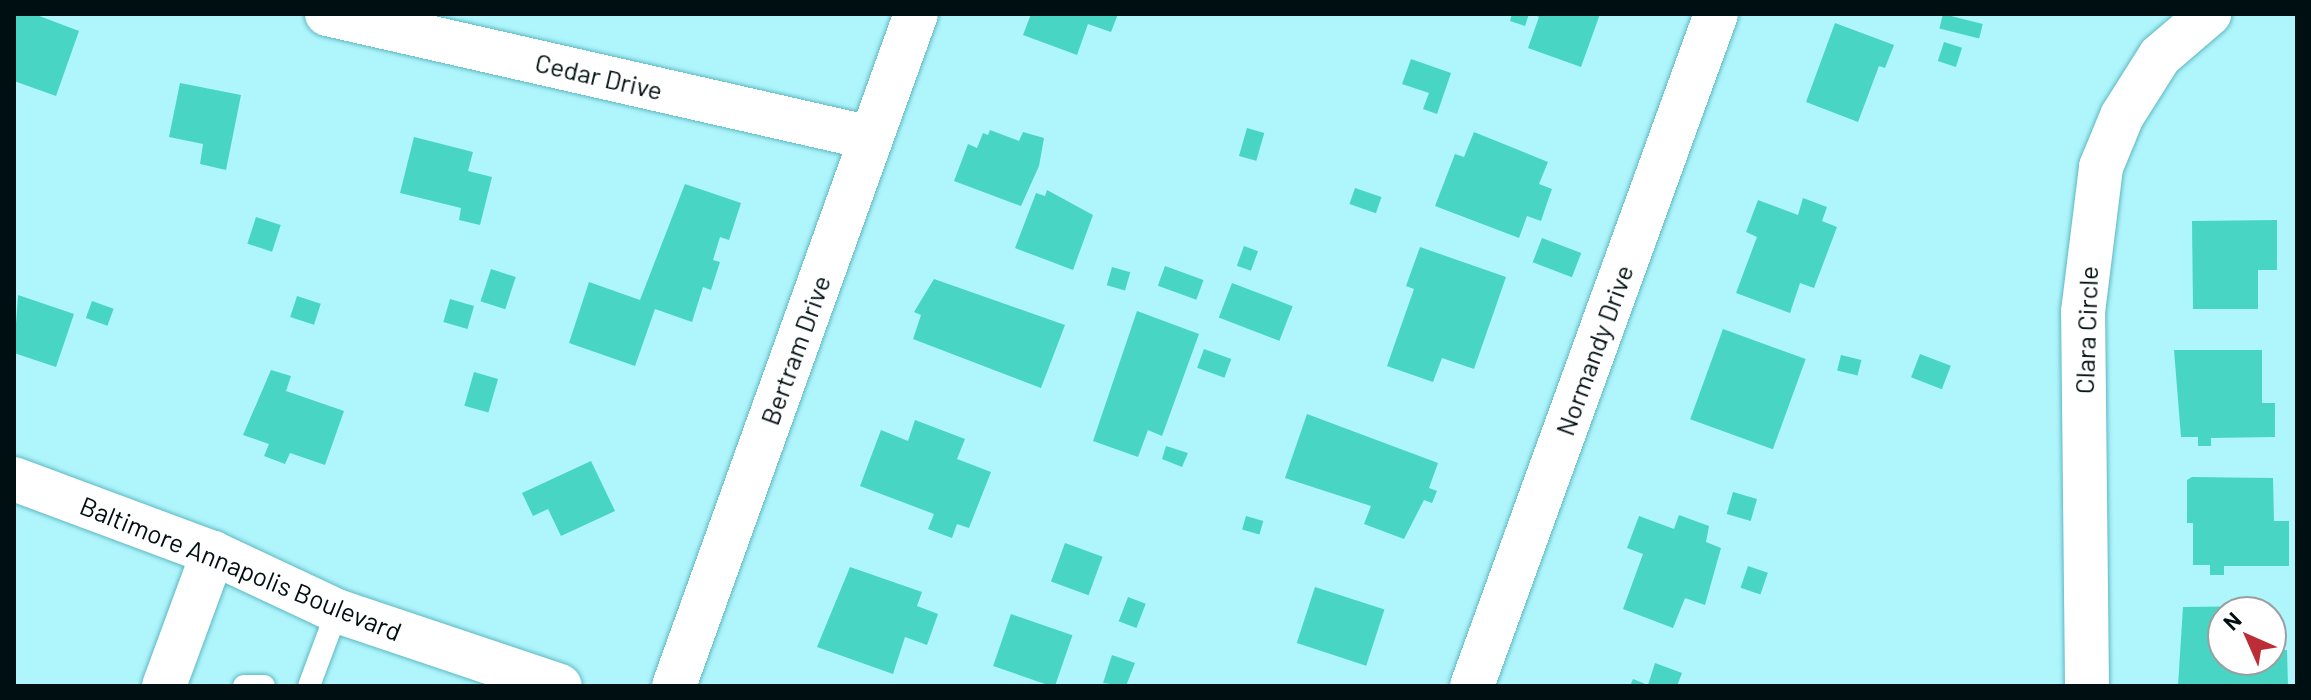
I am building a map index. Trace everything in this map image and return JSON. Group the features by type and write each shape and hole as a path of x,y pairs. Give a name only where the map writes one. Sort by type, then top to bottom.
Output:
{"street":[{"name":"Cedar Drive","path":"327,14 871,138"},
{"name":"Bertram Drive","path":"674,686 916,14"},
{"name":"Normandy Drive","path":"1472,686 1716,14"},
{"name":"Clara Circle","path":"2087,686 2083,312 2101,167 2122,116 2160,56 2209,14"},
{"name":"Baltimore Annapolis Boulevard","path":"14,479 213,553 337,611 490,675 560,686"},
{"path":"164,686 213,553"}],"lane":[{"path":"309,686 337,611"},
{"path":"244,686 264,686"}],"building":[{"path":"14,14 34,14 79,31 56,96 14,81"},
{"path":"1031,14 1118,14 1111,32 1088,24 1077,55 1023,35"},
{"path":"1512,14 1529,14 1525,26 1510,21"},
{"path":"1533,14 1600,14 1581,67 1528,48 1539,17"},
{"path":"1943,14 1983,24 1979,38 1939,29"},
{"path":"1835,23 1894,45 1885,68 1879,66 1858,122 1806,102"},
{"path":"1944,42 1962,48 1956,67 1938,61"},
{"path":"1411,59 1451,73 1437,114 1423,109 1429,93 1402,84"},
{"path":"180,83 241,95 226,170 200,164 203,144 169,137"},
{"path":"1247,128 1264,133 1256,161 1239,156"},
{"path":"990,130 1019,141 1023,132 1044,138 1039,166 1021,206 954,181 968,144 977,148 983,133 988,135"},
{"path":"1474,132 1548,162 1539,184 1552,189 1541,221 1527,216 1519,238 1435,206 1455,154 1464,157"},
{"path":"414,137 473,152 468,171 492,177 480,225 459,220 461,208 400,193"},
{"path":"685,184 741,203 729,240 720,237 713,260 720,262 711,290 703,287 692,322 655,309 635,366 569,343 589,282 640,300"},
{"path":"1355,188 1381,197 1376,213 1349,204"},
{"path":"1047,190 1093,215 1073,270 1015,248 1036,193 1045,196"},
{"path":"1803,198 1827,207 1822,221 1837,227 1814,288 1800,283 1790,313 1736,293 1757,237 1746,232 1758,200 1798,215"},
{"path":"256,217 281,225 272,252 247,244"},
{"path":"2277,220 2277,270 2258,270 2258,309 2193,309 2192,221"},
{"path":"1542,238 1581,253 1572,277 1533,262"},
{"path":"1244,246 1258,251 1251,271 1237,266"},
{"path":"1420,247 1506,277 1474,369 1442,358 1433,382 1387,366 1414,289 1406,286"},
{"path":"1165,266 1204,280 1196,300 1158,286"},
{"path":"1112,267 1130,272 1125,291 1107,285"},
{"path":"491,269 516,277 505,309 480,301"},
{"path":"934,279 1065,325 1041,388 913,339 921,315 914,312"},
{"path":"1232,283 1293,306 1279,341 1219,318"},
{"path":"18,295 74,314 56,367 14,353"},
{"path":"297,296 321,304 314,325 290,317"},
{"path":"450,299 474,306 467,329 443,322"},
{"path":"92,301 114,309 107,326 86,318"},
{"path":"1137,311 1199,334 1162,436 1148,430 1138,457 1093,441"},
{"path":"1723,329 1806,359 1773,449 1690,419"},
{"path":"1204,349 1231,359 1224,378 1197,368"},
{"path":"2174,350 2262,350 2262,403 2275,403 2275,437 2211,438 2211,446 2198,446 2198,437 2181,437"},
{"path":"1920,354 1951,366 1942,389 1911,377"},
{"path":"1841,355 1861,360 1858,376 1837,371"},
{"path":"271,370 291,376 286,391 344,411 325,465 290,453 285,464 264,456 269,444 243,435"},
{"path":"474,372 498,379 488,413 464,406"},
{"path":"1307,414 1438,463 1429,488 1437,491 1432,503 1424,500 1404,539 1364,524 1371,506 1285,478"},
{"path":"915,420 965,439 957,459 991,472 969,528 957,524 952,538 928,529 934,514 860,486 881,430 908,441"},
{"path":"1166,446 1188,453 1182,467 1162,459"},
{"path":"591,461 615,511 561,536 548,509 533,516 522,493"},
{"path":"2192,477 2273,478 2274,521 2289,521 2289,566 2224,566 2224,575 2210,575 2210,565 2193,565 2193,523 2187,523 2187,480"},
{"path":"1733,492 1757,499 1751,521 1727,514"},
{"path":"1679,515 1709,526 1706,542 1721,548 1705,605 1685,598 1673,628 1623,609 1643,554 1627,548 1639,516 1674,529"},
{"path":"1246,516 1263,521 1259,534 1242,529"},
{"path":"1065,543 1103,557 1089,595 1051,582"},
{"path":"1748,566 1768,573 1760,595 1741,588"},
{"path":"850,567 922,592 917,606 938,614 927,645 905,637 893,674 817,647"},
{"path":"1315,587 1384,610 1366,666 1297,643"},
{"path":"1128,597 1146,604 1136,628 1119,621"},
{"path":"2183,607 2207,607 2207,676 2287,676 2287,650 2288,686 2178,686"},
{"path":"1011,614 1072,635 1055,686 993,666"},
{"path":"1112,655 1135,663 1126,686 1103,683"},
{"path":"1655,663 1682,673 1677,686 1630,686 1633,679 1648,685"}]}
